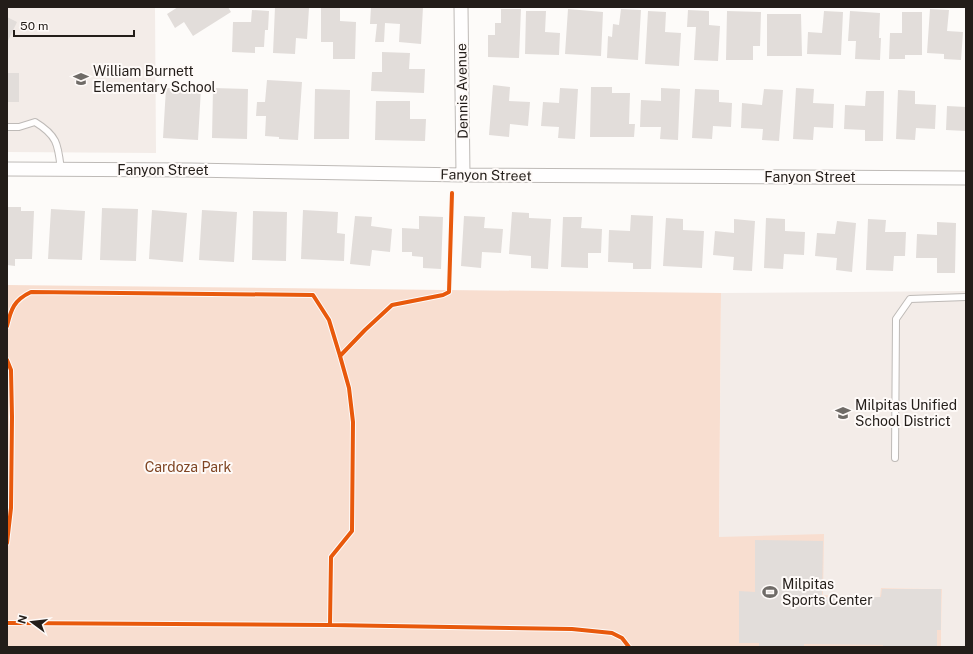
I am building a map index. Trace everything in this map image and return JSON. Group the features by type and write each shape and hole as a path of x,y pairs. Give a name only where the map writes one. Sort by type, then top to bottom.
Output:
{"street":[{"name":"Dennis Avenue","path":"461,7 463,175"},
{"name":"Fanyon Street","path":"7,169 191,170 463,175 966,178"}],"lane":[{"path":"7,127 19,127 35,122 47,130 55,138 59,152 61,170"},
{"path":"895,458 896,319 910,299 966,297"}],"shaded area":[{"name":"William Burnett Elementary School","path":"7,7 155,7 156,153 7,152"},
{"name":"Milpitas Unified School District","path":"966,291 966,647 941,647 942,589 881,588 881,597 823,595 719,537 721,293"}],"green space":[{"name":"Cardoza Park","path":"7,285 721,293 719,537 824,534 823,595 880,597 881,588 942,589 941,647 7,647"}],"building":[{"path":"178,7 228,7 231,12 193,36 184,22 175,28 167,14"},
{"path":"275,7 309,8 307,39 296,38 295,54 273,53"},
{"path":"321,7 340,7 340,21 356,22 355,59 333,59 333,42 321,42"},
{"path":"371,7 423,7 421,44 399,42 400,24 385,23 384,42 375,42 377,24 370,24"},
{"path":"501,9 521,9 519,58 488,57 488,35 495,35 495,23 501,23"},
{"path":"568,9 603,12 601,56 565,54"},
{"path":"621,9 641,10 638,60 607,58 608,36 612,37 613,24 619,25"},
{"path":"930,9 949,10 947,31 963,32 961,60 944,59 944,54 927,53"},
{"path":"252,10 269,11 268,30 265,30 264,47 255,47 255,53 232,52 233,22 251,22"},
{"path":"688,10 709,11 709,25 720,26 718,61 694,60 696,27 687,27"},
{"path":"526,11 546,11 545,32 560,33 559,55 525,54"},
{"path":"648,11 666,12 665,32 681,33 679,66 645,64"},
{"path":"727,11 761,12 760,46 753,46 753,60 726,60"},
{"path":"824,11 843,12 841,55 807,54 808,32 822,33"},
{"path":"850,11 880,13 880,60 855,59 856,41 848,41"},
{"path":"902,12 922,12 922,55 905,55 905,59 889,59 890,33 902,33"},
{"path":"767,14 801,14 802,56 767,56"},
{"path":"7,17 17,22 7,43"},
{"path":"382,52 410,53 409,69 425,69 424,93 371,91 372,72 382,72"},
{"path":"7,73 19,73 19,102 7,102"},
{"path":"267,80 302,82 298,140 279,139 279,137 265,136 266,116 256,116 257,102 265,102"},
{"path":"493,85 510,87 509,101 530,102 528,126 510,124 509,137 489,135"},
{"path":"591,87 612,87 612,93 630,93 629,124 635,124 634,137 590,137"},
{"path":"166,88 201,89 198,140 163,138"},
{"path":"213,88 248,89 247,139 212,138"},
{"path":"560,88 578,89 575,139 558,138 559,127 541,126 543,102 559,103"},
{"path":"661,88 680,89 678,140 660,139 661,127 640,127 641,100 661,101"},
{"path":"796,88 814,89 813,103 834,104 833,128 814,127 813,140 793,139"},
{"path":"315,89 350,90 349,139 314,139"},
{"path":"695,89 719,90 719,102 732,103 731,127 713,126 712,139 692,138"},
{"path":"764,89 783,90 779,141 762,140 763,129 741,128 742,103 762,105"},
{"path":"898,90 915,91 915,104 936,105 935,129 916,128 915,140 896,139"},
{"path":"866,91 884,91 883,141 865,141 865,130 844,129 845,105 865,106"},
{"path":"376,101 410,101 410,119 426,119 425,141 375,140"},
{"path":"947,106 966,107 966,131 946,130"},
{"path":"7,207 21,207 21,211 34,211 32,259 15,259 15,266 7,265"},
{"path":"102,208 138,209 136,261 100,260"},
{"path":"51,209 85,211 82,260 48,259"},
{"path":"152,210 187,213 183,262 149,259"},
{"path":"202,210 237,212 234,262 199,260"},
{"path":"303,210 338,212 337,233 345,234 344,261 301,259"},
{"path":"253,211 287,212 286,261 252,260"},
{"path":"512,212 529,213 529,218 551,219 548,269 531,268 531,256 509,254"},
{"path":"631,215 653,216 651,269 633,269 633,263 608,262 609,230 630,231"},
{"path":"355,216 372,217 371,226 392,229 390,252 372,250 370,266 350,264"},
{"path":"419,216 443,217 441,269 423,268 423,257 412,256 412,252 402,252 402,228 419,229"},
{"path":"464,216 485,217 484,228 503,229 501,253 482,252 481,268 461,266"},
{"path":"563,217 582,217 581,228 602,229 601,253 588,253 588,268 561,267"},
{"path":"666,218 683,219 683,230 704,231 702,268 663,266"},
{"path":"766,218 785,219 785,231 805,232 804,255 784,254 783,269 764,268"},
{"path":"734,219 755,221 752,271 733,270 734,257 713,255 715,231 734,233"},
{"path":"868,219 886,220 885,232 906,232 905,256 894,256 893,271 866,270"},
{"path":"837,221 856,223 852,272 836,270 837,258 815,256 817,233 835,234"},
{"path":"937,222 956,223 955,273 937,273 937,258 916,258 917,234 937,235"},
{"name":"Milpitas Sports Center","path":"755,540 823,541 822,597 881,597 882,589 941,589 941,630 937,630 937,647 883,647 883,645 804,644 804,647 759,647 759,643 739,643 739,591 755,592"}],"cycle path":[{"path":"340,356 392,305 443,295 449,292 452,193"},
{"path":"7,326 14,306 21,298 31,292 313,295 329,320 349,388 353,422 352,531 331,557 330,625"},
{"path":"7,360 11,370 12,417 11,508 7,543"},
{"path":"7,623 330,625 572,629 612,633 622,638 629,647"}],"place":[{"name":"William Burnett Elementary School","path":"81,79"},
{"name":"Milpitas Unified School District","path":"843,413"},
{"name":"Milpitas Sports Center","path":"770,592"}]}
